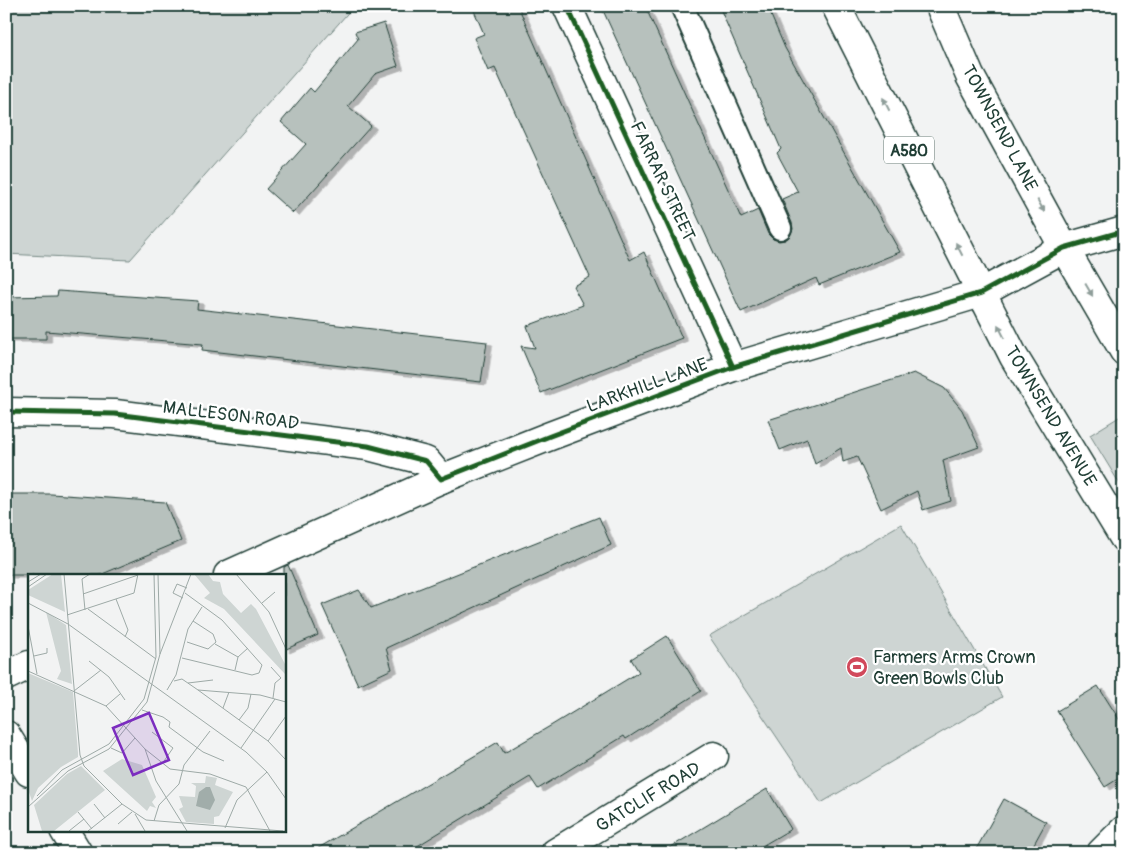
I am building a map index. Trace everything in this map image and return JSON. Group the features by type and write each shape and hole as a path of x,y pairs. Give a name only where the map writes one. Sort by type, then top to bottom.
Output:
{"street":[{"name":"FARRAR STREET","path":"567,6 733,368"},
{"name":"A580","path":"836,6 982,293"},
{"name":"TOWNSEND LANE","path":"940,6 970,76 1064,248"},
{"name":"LARKHILL LANE","path":"230,574 441,479 559,432 733,368 982,293 1064,248 1124,231"},
{"path":"1064,248 1124,351"},
{"name":"TOWNSEND AVENUE","path":"982,293 1014,357 1124,538"},
{"name":"MALLESON ROAD","path":"6,412 115,414 368,446 426,461 441,479"},
{"path":"6,676 28,666"},
{"path":"6,735 28,770"},
{"name":"GATCLIF ROAD","path":"555,853 714,756"},
{"path":"1101,853 1124,830"},
{"path":"65,832 78,853"}],"lane":[{"path":"682,6 780,228"}],"shaded area":[{"path":"6,6 354,6 130,260 6,254"},
{"path":"1124,414 1124,491 1090,435"},
{"name":"Farmers Arms Crown Green Bowls Club","path":"901,524 1002,697 821,803 709,636"}],"building":[{"path":"472,6 518,6 630,260 644,252 682,338 541,393 521,346 535,348 527,326 583,305 573,286 590,277 495,68 488,71 474,38 484,34"},
{"path":"601,6 645,6 741,218 758,210 768,234 773,239 779,241 785,240 790,236 793,229 782,199 798,192 777,153 781,149 719,6 767,6 785,48 900,252 819,285 816,278 741,312"},
{"path":"384,23 398,66 375,74 348,106 371,126 293,213 266,189 306,144 281,122 310,88 314,92 358,39 355,32"},
{"path":"58,291 198,301 197,309 487,342 481,382 202,350 203,344 46,331 46,339 6,339 6,297 57,296"},
{"path":"914,373 944,388 962,410 979,447 943,460 951,501 923,510 917,491 881,509 857,457 843,462 841,448 815,464 807,439 780,450 768,420"},
{"path":"6,494 51,494 165,502 181,541 102,574 6,575"},
{"path":"599,517 611,545 386,648 392,669 358,685 322,605 359,590 371,608"},
{"path":"288,565 318,635 285,650 285,574 284,567"},
{"path":"667,636 701,691 626,739 624,736 538,789 530,777 406,853 310,853 498,742 504,753 552,725 639,672 631,659"},
{"path":"1098,686 1124,727 1124,775 1105,787 1057,711"},
{"path":"767,789 791,829 750,853 661,853"},
{"path":"1004,799 1046,822 1029,853 974,853"}],"cycle path":[{"path":"567,6 733,367"},
{"path":"6,412 115,414 368,446 426,461 441,479 733,367 981,293 1064,248 1124,231"}],"place":[{"name":"Farmers Arms Crown Green Bowls Club","path":"857,667"}]}
